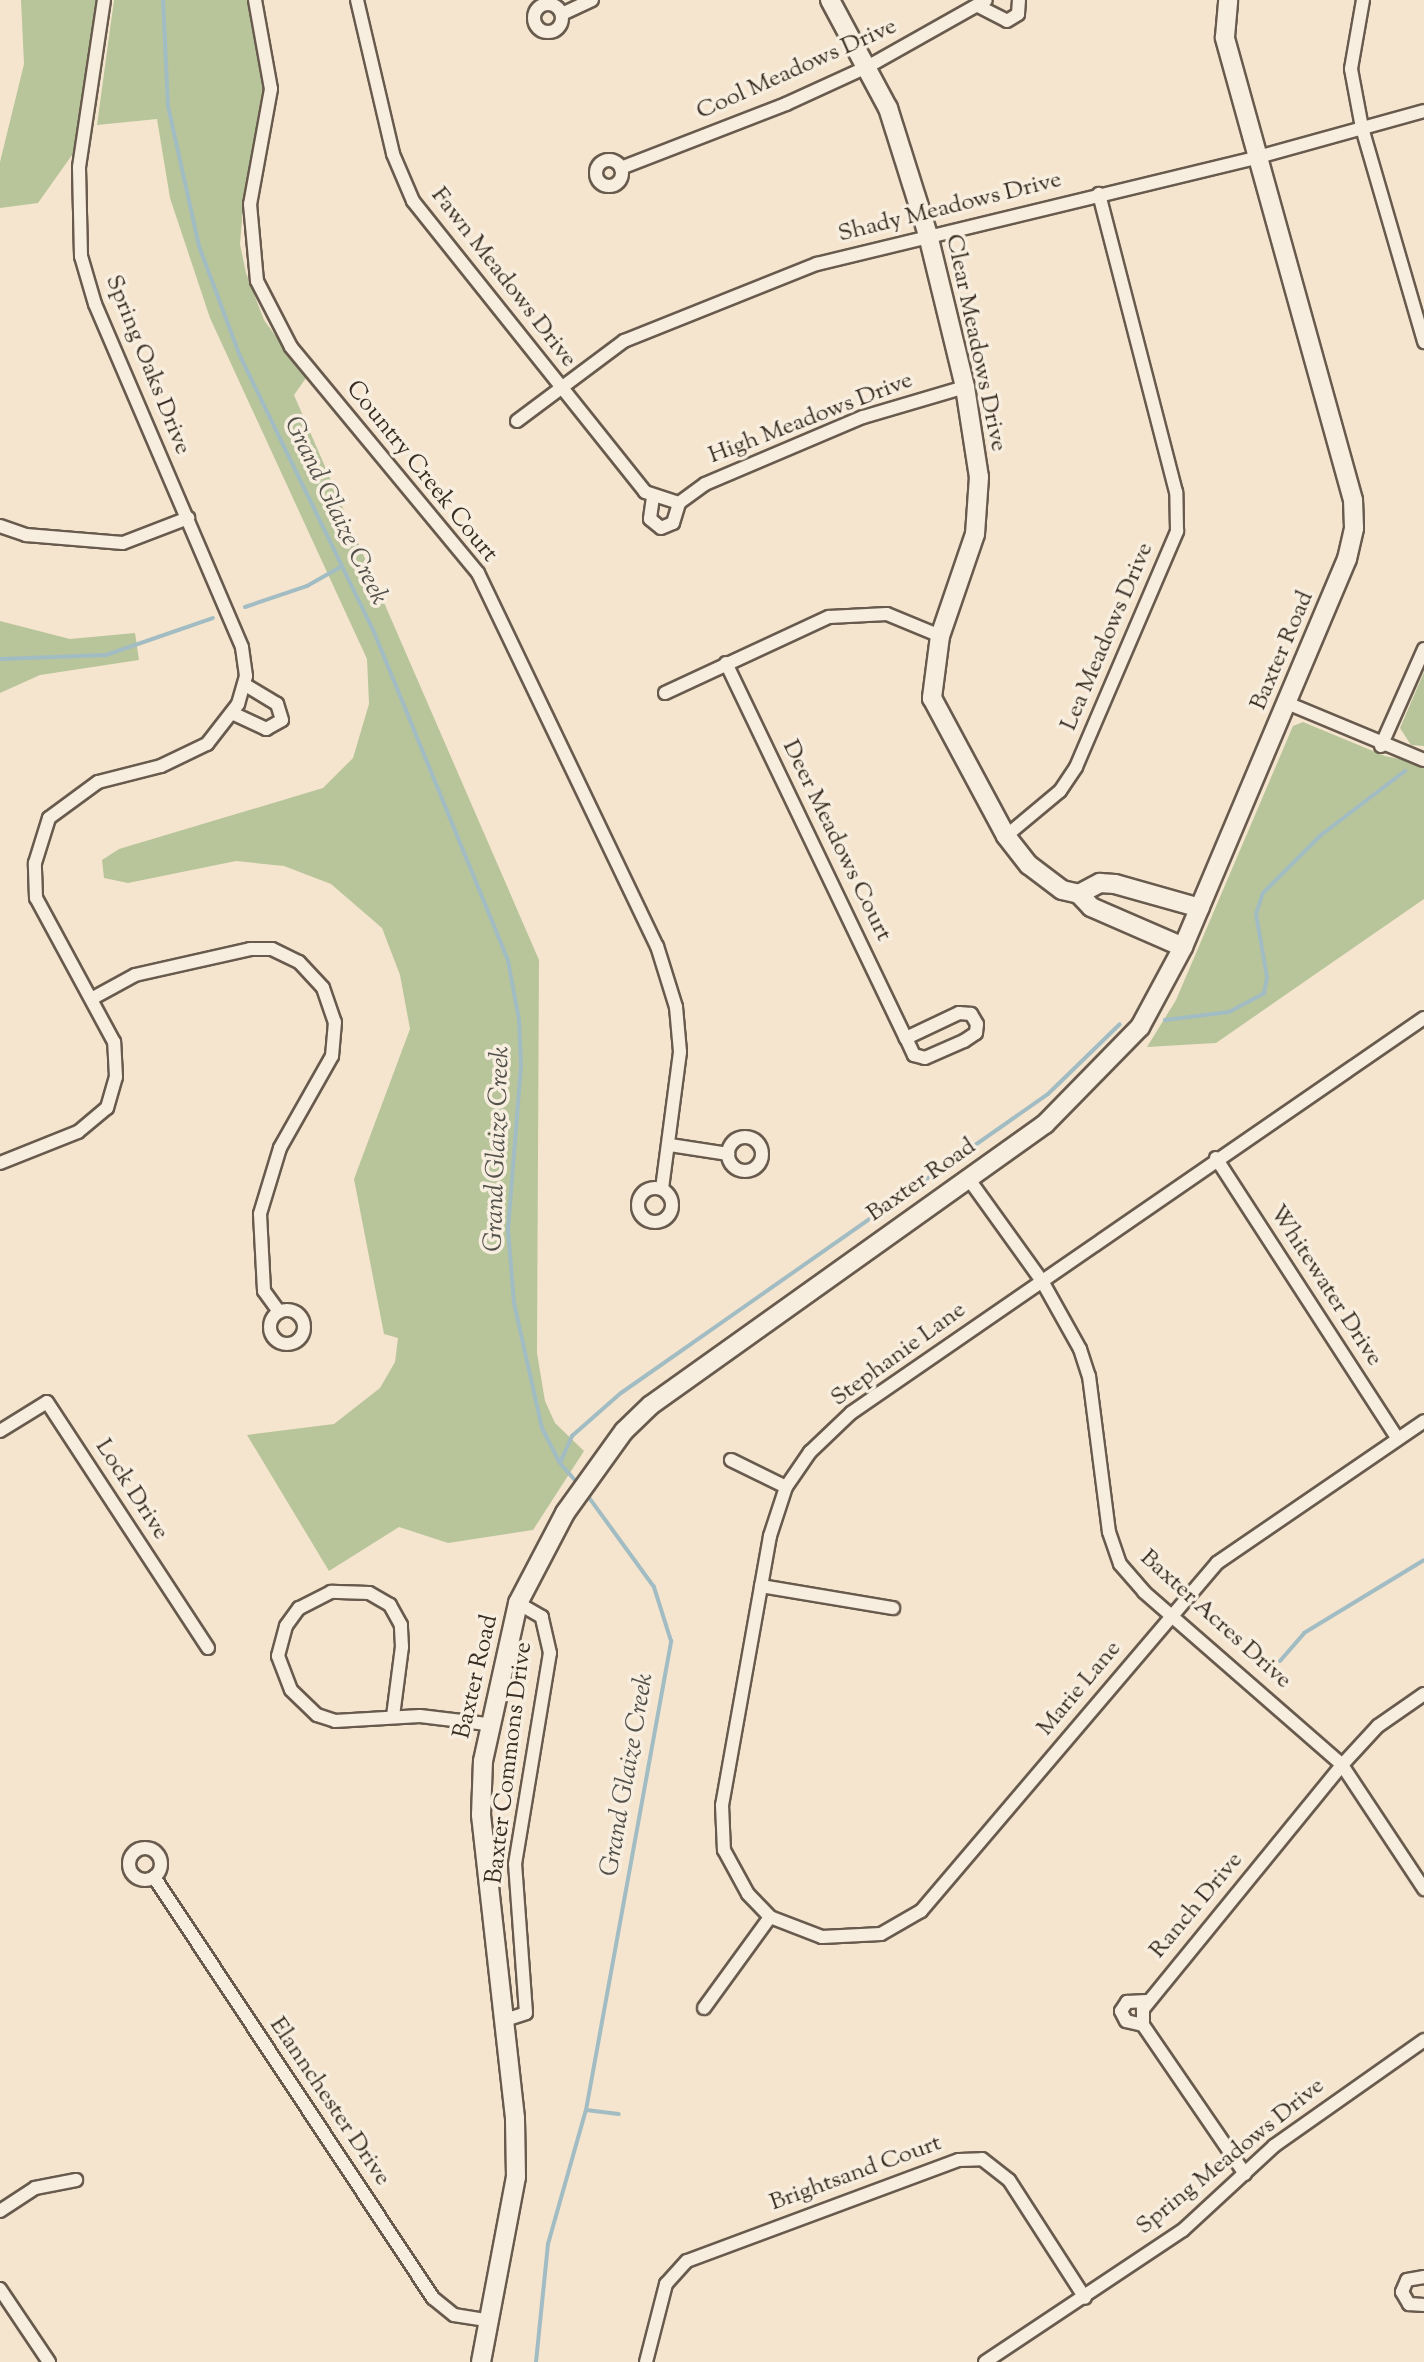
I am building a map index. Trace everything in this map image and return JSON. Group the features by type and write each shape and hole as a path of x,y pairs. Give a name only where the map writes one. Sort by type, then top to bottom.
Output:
{"main road":[{"name":"Clear Meadows Drive","path":"830,0 869,66 888,108 928,235 965,387 979,477 975,534 940,636 932,698 1006,836 1043,879 1079,894 1091,907 1183,947"},
{"name":"Baxter Road","path":"481,2362 516,2177 481,1815 487,1724 518,1603 565,1513 601,1461 651,1405 1045,1124 1116,1056 1140,1027 1183,947 1347,559 1354,528 1353,500 1225,37 1228,0"},
{"path":"1079,894 1100,883 1115,884 1200,908"}],"street":[{"name":"Spring Oaks Drive","path":"104,0 79,167 81,256 95,304 242,647 245,685"},
{"name":"Country Creek Court","path":"255,0 271,89 250,204 257,281 291,347 478,573 582,784 657,946 676,1007 680,1052 662,1189"},
{"name":"Fawn Meadows Drive","path":"357,0 405,186 434,232 637,483 666,500"},
{"path":"562,14 592,0"},
{"path":"983,3 1007,21 1018,14 1019,0"},
{"path":"1363,0 1351,69 1362,128 1422,324 1424,342"},
{"name":"Cool Meadows Drive","path":"621,168 770,112 869,66 983,3"},
{"name":"Shady Meadows Drive","path":"517,421 561,387 646,330 817,264 1258,157 1424,111"},
{"name":"Lea Meadows Drive","path":"1006,836 1060,791 1076,767 1177,531 1176,492 1099,194"},
{"name":"High Meadows Drive","path":"666,500 863,417 965,387"},
{"path":"0,526 26,535 123,543 188,518"},
{"path":"665,693 829,617 852,612 887,614 940,636"},
{"path":"1381,746 1424,649"},
{"name":"Deer Meadows Court","path":"726,663 906,1038"},
{"path":"0,1163 78,1132 107,1108 116,1077 116,1050 93,998 51,934 36,898 35,863 49,818 98,782 161,766 207,744 232,713 245,685 277,704 282,720 266,729 232,713"},
{"path":"1287,703 1381,746 1424,760"},
{"path":"93,998 135,975 250,949 272,949 299,962 323,988 335,1022 332,1056 280,1148 260,1214 264,1291 279,1312"},
{"path":"959,1013 971,1014 977,1024 973,1036 925,1058 914,1055 906,1038 959,1013"},
{"name":"Stephanie Lane","path":"770,1917 738,1878 722,1836 722,1805 761,1586 786,1487 810,1452 851,1413 1216,1158 1424,1018"},
{"path":"670,1145 728,1154"},
{"name":"Whitewater Drive","path":"1216,1158 1397,1438"},
{"name":"Baxter Acres Drive","path":"968,1178 1042,1281 1074,1335 1089,1376 1117,1556 1132,1579 1342,1765 1424,1889"},
{"name":"Lock Drive","path":"0,1431 47,1402 208,1648"},
{"name":"Marie Lane","path":"770,1917 804,1934 853,1938 895,1929 921,1911 1217,1563 1424,1421"},
{"path":"731,1460 786,1487"},
{"path":"761,1586 893,1608"},
{"path":"393,1716 402,1647 401,1625 390,1605 369,1593 331,1592 299,1608 286,1626 278,1656 282,1673 304,1706 335,1721 393,1716 487,1724"},
{"name":"Baxter Commons Drive","path":"502,2021 526,2013 515,1864 550,1653 542,1617 518,1603"},
{"name":"Ranch Drive","path":"1143,2025 1126,2021 1121,2011 1127,2002 1147,2001 1342,1765 1378,1726 1424,1694"},
{"name":"Elannchester Drive","path":"154,1877 433,2298 454,2315 490,2321"},
{"path":"704,2008 770,1917"},
{"path":"1147,2001 1143,2025 1245,2174"},
{"name":"Spring Meadows Drive","path":"985,2362 1183,2230 1333,2100 1424,2040"},
{"name":"Brightsand Court","path":"646,2362 666,2284 687,2261 971,2158 991,2163 1009,2180 1085,2298"},
{"path":"0,2211 35,2188 76,2180"},
{"path":"1424,2277 1407,2280 1402,2292 1409,2304 1424,2305"},
{"path":"0,2289 49,2362"}],"green space":[{"path":"21,0 98,0 77,148 38,203 0,208 0,162 24,64"},
{"path":"114,0 247,0 265,91 262,137 243,208 240,244 246,273 264,320 306,378 294,395 539,960 537,1353 545,1401 555,1423 584,1451 533,1530 448,1543 399,1527 329,1571 247,1435 334,1424 380,1388 395,1362 398,1338 384,1334 354,1179 410,1029 400,975 382,928 331,884 284,866 236,861 128,883 104,878 102,860 119,849 323,788 353,758 369,704 367,659 210,318 170,198 157,119 97,125"},
{"path":"0,621 70,639 135,633 139,660 40,675 0,693"},
{"path":"1424,672 1424,746 1411,745 1400,728"},
{"path":"1303,722 1385,756 1424,764 1424,899 1216,1043 1147,1047 1176,1000 1293,726"}],"waterway":[{"name":"Grand Glaize Creek","path":"163,0 168,106 199,246 240,356 374,632 508,961 519,1020 521,1065 508,1230 514,1303 542,1428 560,1463 579,1485"},
{"path":"245,607 307,586 342,566"},
{"path":"0,659 106,655 213,618"},
{"path":"1165,1020 1229,1012 1264,993 1267,977 1256,914 1263,893 1321,835 1405,771"},
{"path":"560,1463 572,1436 621,1393 1048,1094 1120,1024"},
{"name":"Grand Glaize Creek","path":"536,2362 548,2244 586,2110 671,1641 654,1587 585,1492"},
{"path":"1280,1661 1304,1633 1424,1560"},
{"path":"586,2110 619,2114"}]}
